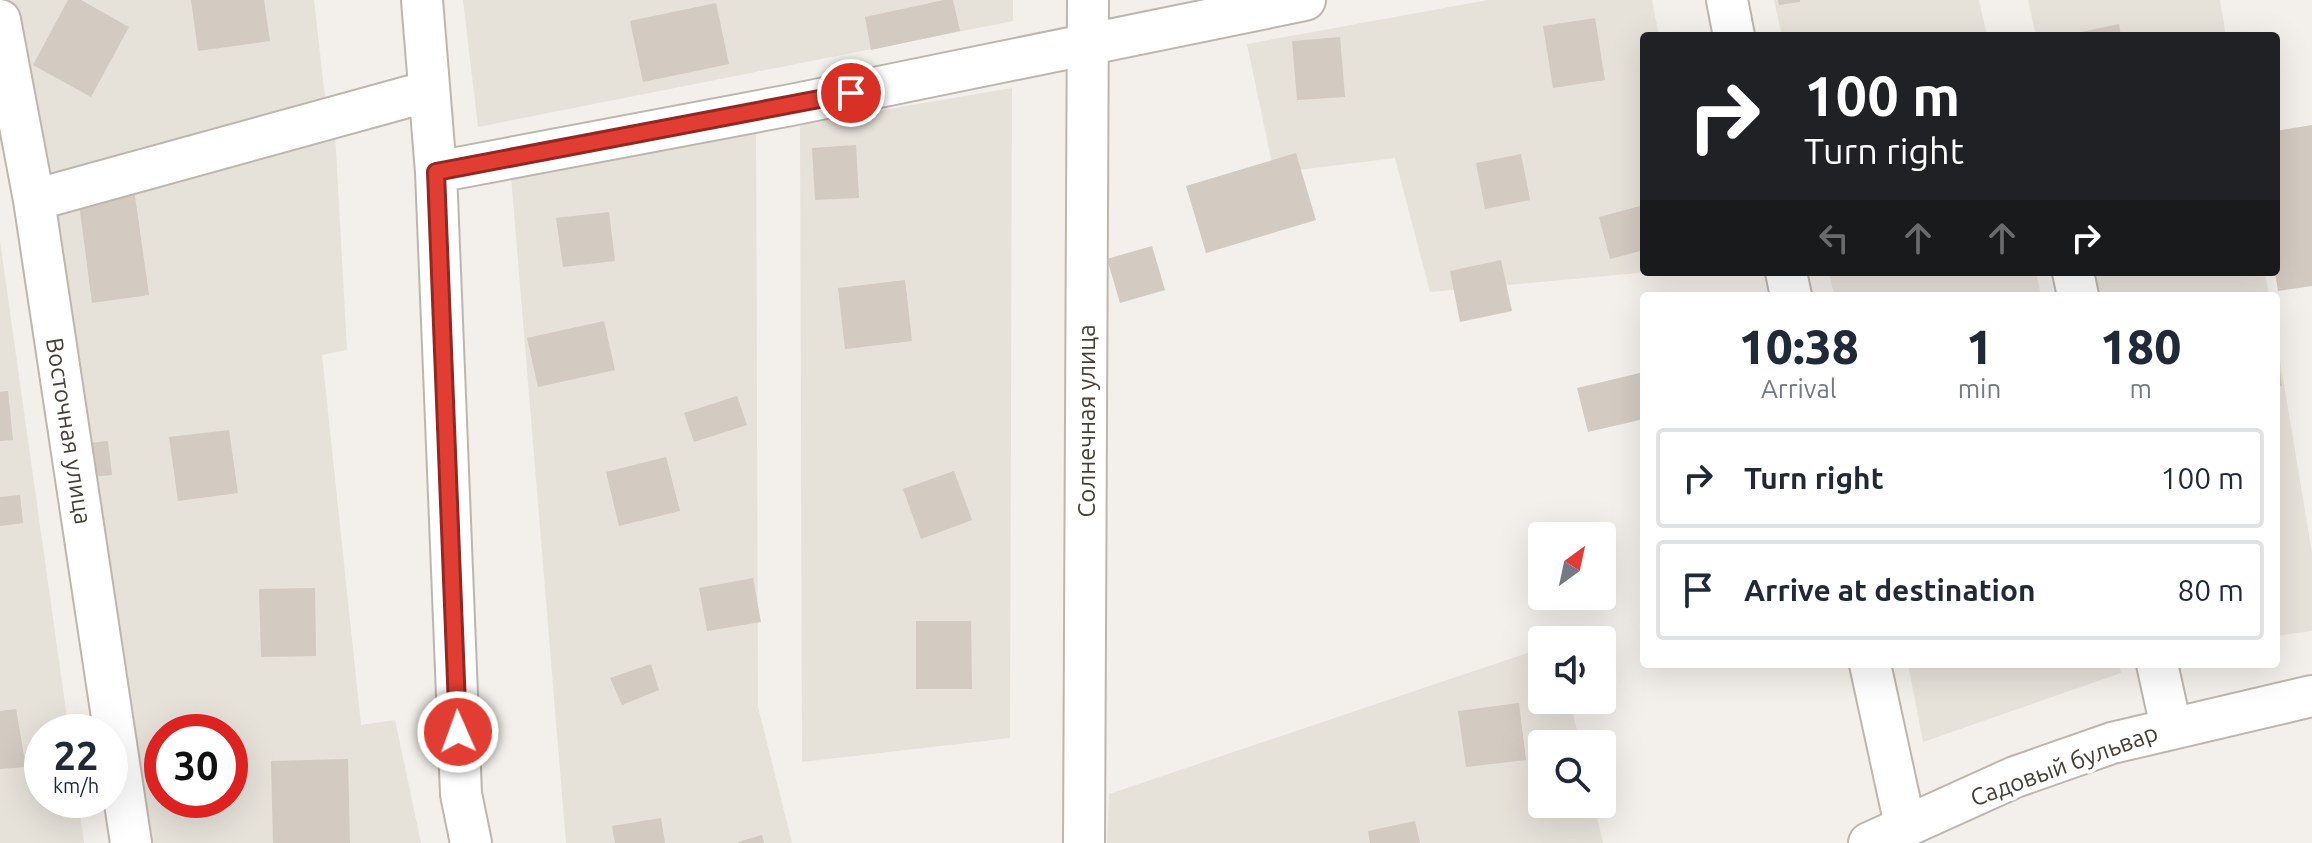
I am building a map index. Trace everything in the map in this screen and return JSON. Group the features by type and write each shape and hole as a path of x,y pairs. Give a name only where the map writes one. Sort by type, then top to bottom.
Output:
{"street":[{"path":"422,0 436,172 461,794 471,843"},
{"name":"Солнечная улица","path":"1084,843 1088,0"},
{"path":"436,172 1088,46 1305,0"},
{"path":"1727,0 1733,32"},
{"name":"Восточная улица","path":"0,20 34,200 131,843"},
{"path":"34,200 429,91"},
{"path":"1871,668 1905,825"},
{"path":"2158,668 2171,727"},
{"name":"Садовый бульвар","path":"1869,843 2015,777 2112,743 2312,696"}],"shaded area":[{"path":"12,0 314,0 325,97 44,182"},
{"path":"463,0 1013,0 1013,21 478,127"},
{"path":"1488,0 1652,0 1658,32 1640,32 1640,273 1430,292 1395,158 1274,173 1247,44"},
{"path":"1774,0 1979,0 1986,32 1781,32"},
{"path":"2028,0 2220,0 2225,32 2035,32"},
{"path":"1012,88 1010,738 802,762 800,124"},
{"path":"756,130 758,707 792,843 566,843 511,176"},
{"path":"335,133 347,350 322,355 361,725 395,720 421,843 146,843 47,207"},
{"path":"0,241 66,714 24,714 24,818 81,818 84,843 0,843"},
{"path":"1830,276 2037,276 2040,292 1833,292"},
{"path":"2090,276 2266,276 2268,292 2094,292"},
{"path":"2280,360 2312,553 2312,631 2280,635"},
{"path":"1528,653 1528,714 1573,714 1577,730 1528,730 1528,818 1597,818 1603,843 1107,843 1109,794"},
{"path":"1909,668 2120,668 2121,673 1923,742"}],"building":[{"path":"68,0 81,0 129,27 91,97 33,65"},
{"path":"191,0 264,0 270,41 198,51"},
{"path":"953,0 960,31 871,50 865,17"},
{"path":"1778,0 1800,0 1800,2 1779,5"},
{"path":"716,3 729,64 643,82 630,21"},
{"path":"1595,18 1605,80 1553,88 1543,26"},
{"path":"2119,24 2120,32 2081,32"},
{"path":"1340,37 1345,97 1297,100 1292,41"},
{"path":"2312,125 2312,286 2278,291 2276,276 2280,276 2280,130"},
{"path":"856,145 859,198 815,200 812,148"},
{"path":"1296,153 1316,220 1206,253 1186,186"},
{"path":"1521,154 1530,200 1485,209 1476,163"},
{"path":"134,189 149,295 92,303 78,196"},
{"path":"1640,206 1640,251 1610,259 1599,217"},
{"path":"609,212 615,261 563,267 556,218"},
{"path":"1152,246 1165,290 1120,303 1107,259"},
{"path":"1501,260 1512,311 1460,322 1450,271"},
{"path":"905,280 912,341 845,349 838,288"},
{"path":"604,321 615,370 538,387 527,338"},
{"path":"1640,373 1640,420 1588,432 1577,388"},
{"path":"8,391 13,440 0,441 0,392"},
{"path":"737,396 747,425 694,442 684,413"},
{"path":"229,430 238,493 178,501 169,437"},
{"path":"108,441 112,475 82,478 78,444"},
{"path":"666,457 680,511 619,526 606,472"},
{"path":"954,471 972,520 921,539 903,489"},
{"path":"20,495 23,523 0,526 0,497"},
{"path":"753,578 761,622 707,631 699,588"},
{"path":"315,588 316,656 261,657 259,589"},
{"path":"916,621 971,621 972,689 916,689"},
{"path":"651,664 659,690 622,705 610,678"},
{"path":"1519,703 1526,760 1466,767 1458,711"},
{"path":"16,709 24,767 0,769 0,711"},
{"path":"348,759 350,843 273,843 271,761"},
{"path":"661,818 665,843 615,843 612,826"},
{"path":"1415,821 1420,843 1370,843 1368,831"},
{"path":"762,835 764,843 738,842"}],"route":[{"path":"458,732 436,172 851,93"}]}
